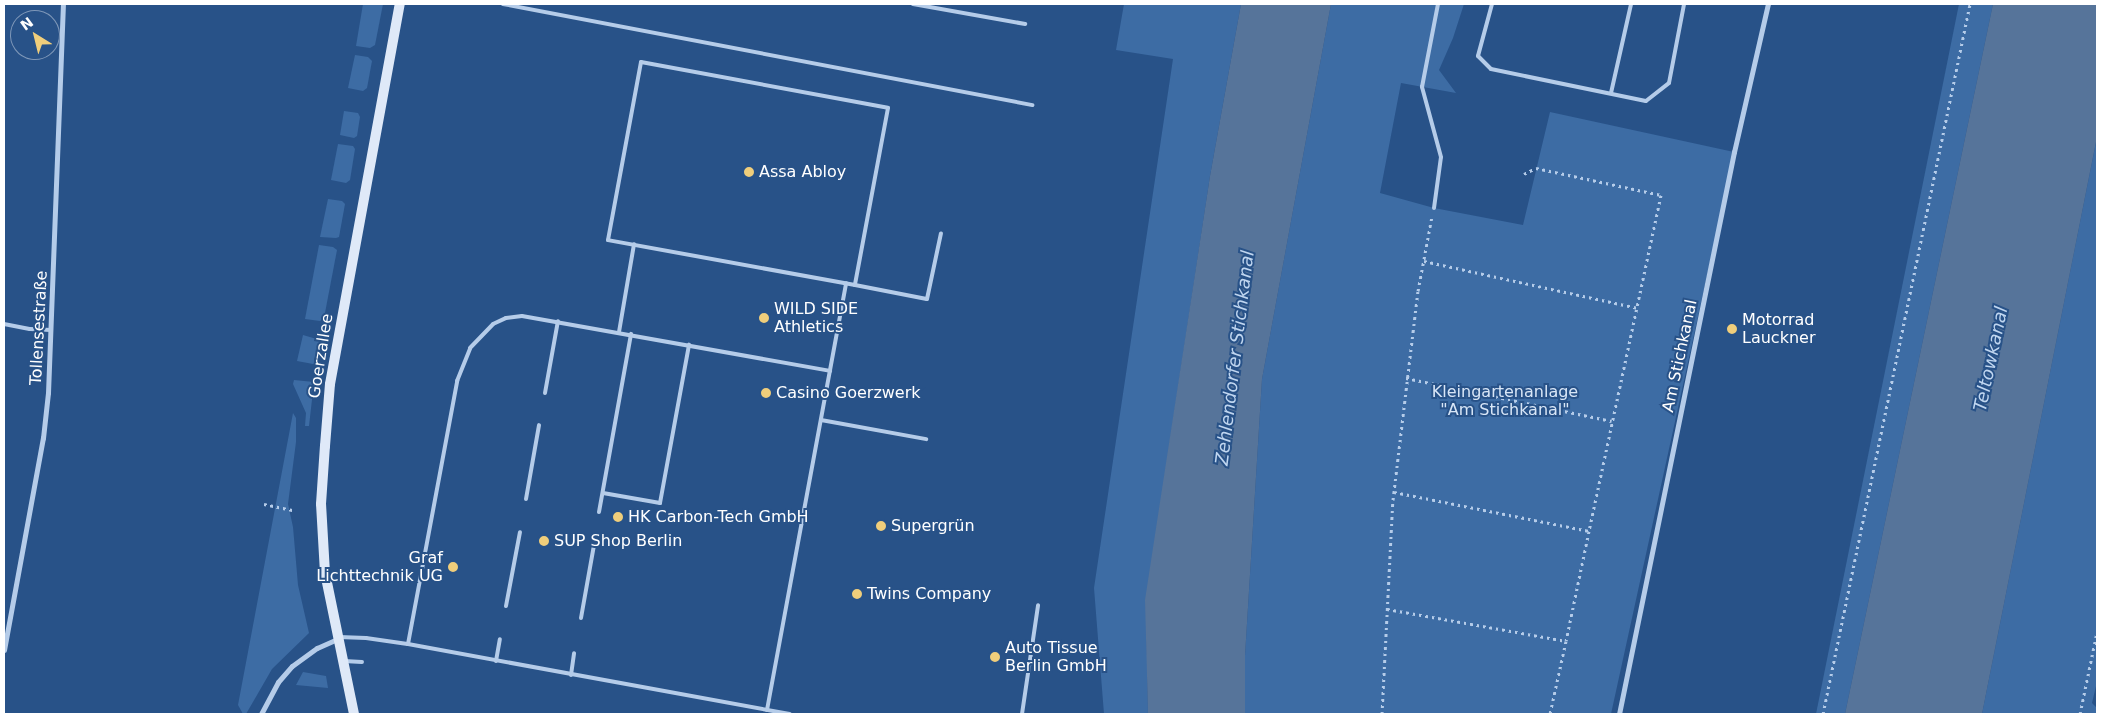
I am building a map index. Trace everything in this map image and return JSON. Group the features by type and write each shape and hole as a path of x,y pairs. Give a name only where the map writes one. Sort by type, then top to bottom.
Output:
{"main road":[{"name":"Goerzallee","path":"354,714 325,572 321,504 329,390 400,4"}],"street":[{"name":"Tollensestraße","path":"4,650 43,438 48,393 52,330 63,4"},
{"name":"Am Stichkanal","path":"1619,714 1733,160 1768,4"},
{"path":"261,714 278,682 292,666 317,648 339,638"}],"lane":[{"path":"503,4 1032,105"},
{"path":"913,4 1025,24"},
{"path":"1434,208 1441,157 1422,87 1438,4"},
{"path":"1492,4 1478,56 1491,68 1646,101 1669,83 1684,4"},
{"path":"1611,93 1631,4"},
{"path":"855,285 888,108 641,62 608,240 927,299 941,233"},
{"path":"619,332 634,244"},
{"path":"767,710 846,283"},
{"path":"408,644 457,381 463,361 470,348 493,324 506,318 522,316 558,321 830,371"},
{"path":"545,393 558,321"},
{"path":"4,324 30,329 52,330"},
{"path":"600,512 631,334"},
{"path":"603,493 660,503 689,345"},
{"path":"821,420 926,439"},
{"path":"526,499 539,425"},
{"path":"506,606 520,532"},
{"path":"581,618 594,545"},
{"path":"1022,714 1038,604"},
{"path":"339,638 366,638 408,644 790,714"},
{"path":"496,661 500,639"},
{"path":"570,674 574,653"},
{"path":"344,661 362,662"}],"path":[{"path":"1823,714 1970,4"},
{"path":"1524,174 1536,168 1661,194 1550,714"},
{"path":"1382,714 1394,492 1406,378 1434,208"},
{"path":"1424,260 1637,308"},
{"path":"1406,378 1612,421"},
{"path":"1394,492 1589,531"},
{"path":"264,504 293,510"},
{"path":"1387,609 1566,641"},
{"path":"2080,714 2097,632"}],"green space":[{"path":"363,4 383,4 375,45 370,48 356,46"},
{"path":"1124,4 1241,4 1210,176 1146,600 1148,714 1104,714 1094,588 1173,59 1116,50"},
{"name":"Kleingartenanlage \"Am Stichkanal\"","path":"1331,4 1464,4 1453,38 1439,70 1456,93 1401,83 1380,193 1434,208 1523,225 1550,112 1734,152 1611,714 1245,714 1245,656 1262,379"},
{"path":"1959,4 1993,4 1845,714 1816,714"},
{"path":"355,55 368,57 372,61 367,88 363,91 348,88"},
{"path":"344,111 358,113 360,117 357,136 354,138 340,135"},
{"path":"2097,137 2097,682 2092,703 2097,708 2097,714 1982,714"},
{"path":"338,144 353,146 355,149 350,180 346,183 331,180"},
{"path":"328,199 342,201 345,204 339,237 336,238 320,237"},
{"path":"319,245 333,247 337,250 324,318 320,321 305,319"},
{"path":"303,335 320,340 317,363 297,361"},
{"path":"294,380 314,382 309,426 305,426 306,413 293,384"},
{"path":"293,413 296,418 296,442 288,504 293,527 298,585 309,633 272,669 246,714 243,714 238,705"},
{"path":"303,672 326,676 328,688 296,685"}],"water":[{"name":"Zehlendorfer Stichkanal","path":"1241,4 1331,4 1262,379 1245,656 1245,714 1148,714 1145,600 1210,176"},
{"name":"Teltowkanal","path":"1993,4 2097,4 2097,137 1982,714 1845,714"}],"place":[{"name":"Assa Abloy","path":"749,172"},
{"name":"WILD SIDE Athletics","path":"764,318"},
{"name":"Motorrad Lauckner","path":"1732,329"},
{"name":"Casino Goerzwerk","path":"766,393"},
{"name":"HK Carbon-Tech GmbH","path":"618,517"},
{"name":"Supergrün","path":"881,526"},
{"name":"SUP Shop Berlin","path":"544,541"},
{"name":"Graf Lichttechnik UG","path":"453,567"},
{"name":"Twins Company","path":"857,594"},
{"name":"Auto Tissue Berlin GmbH","path":"995,657"}]}
